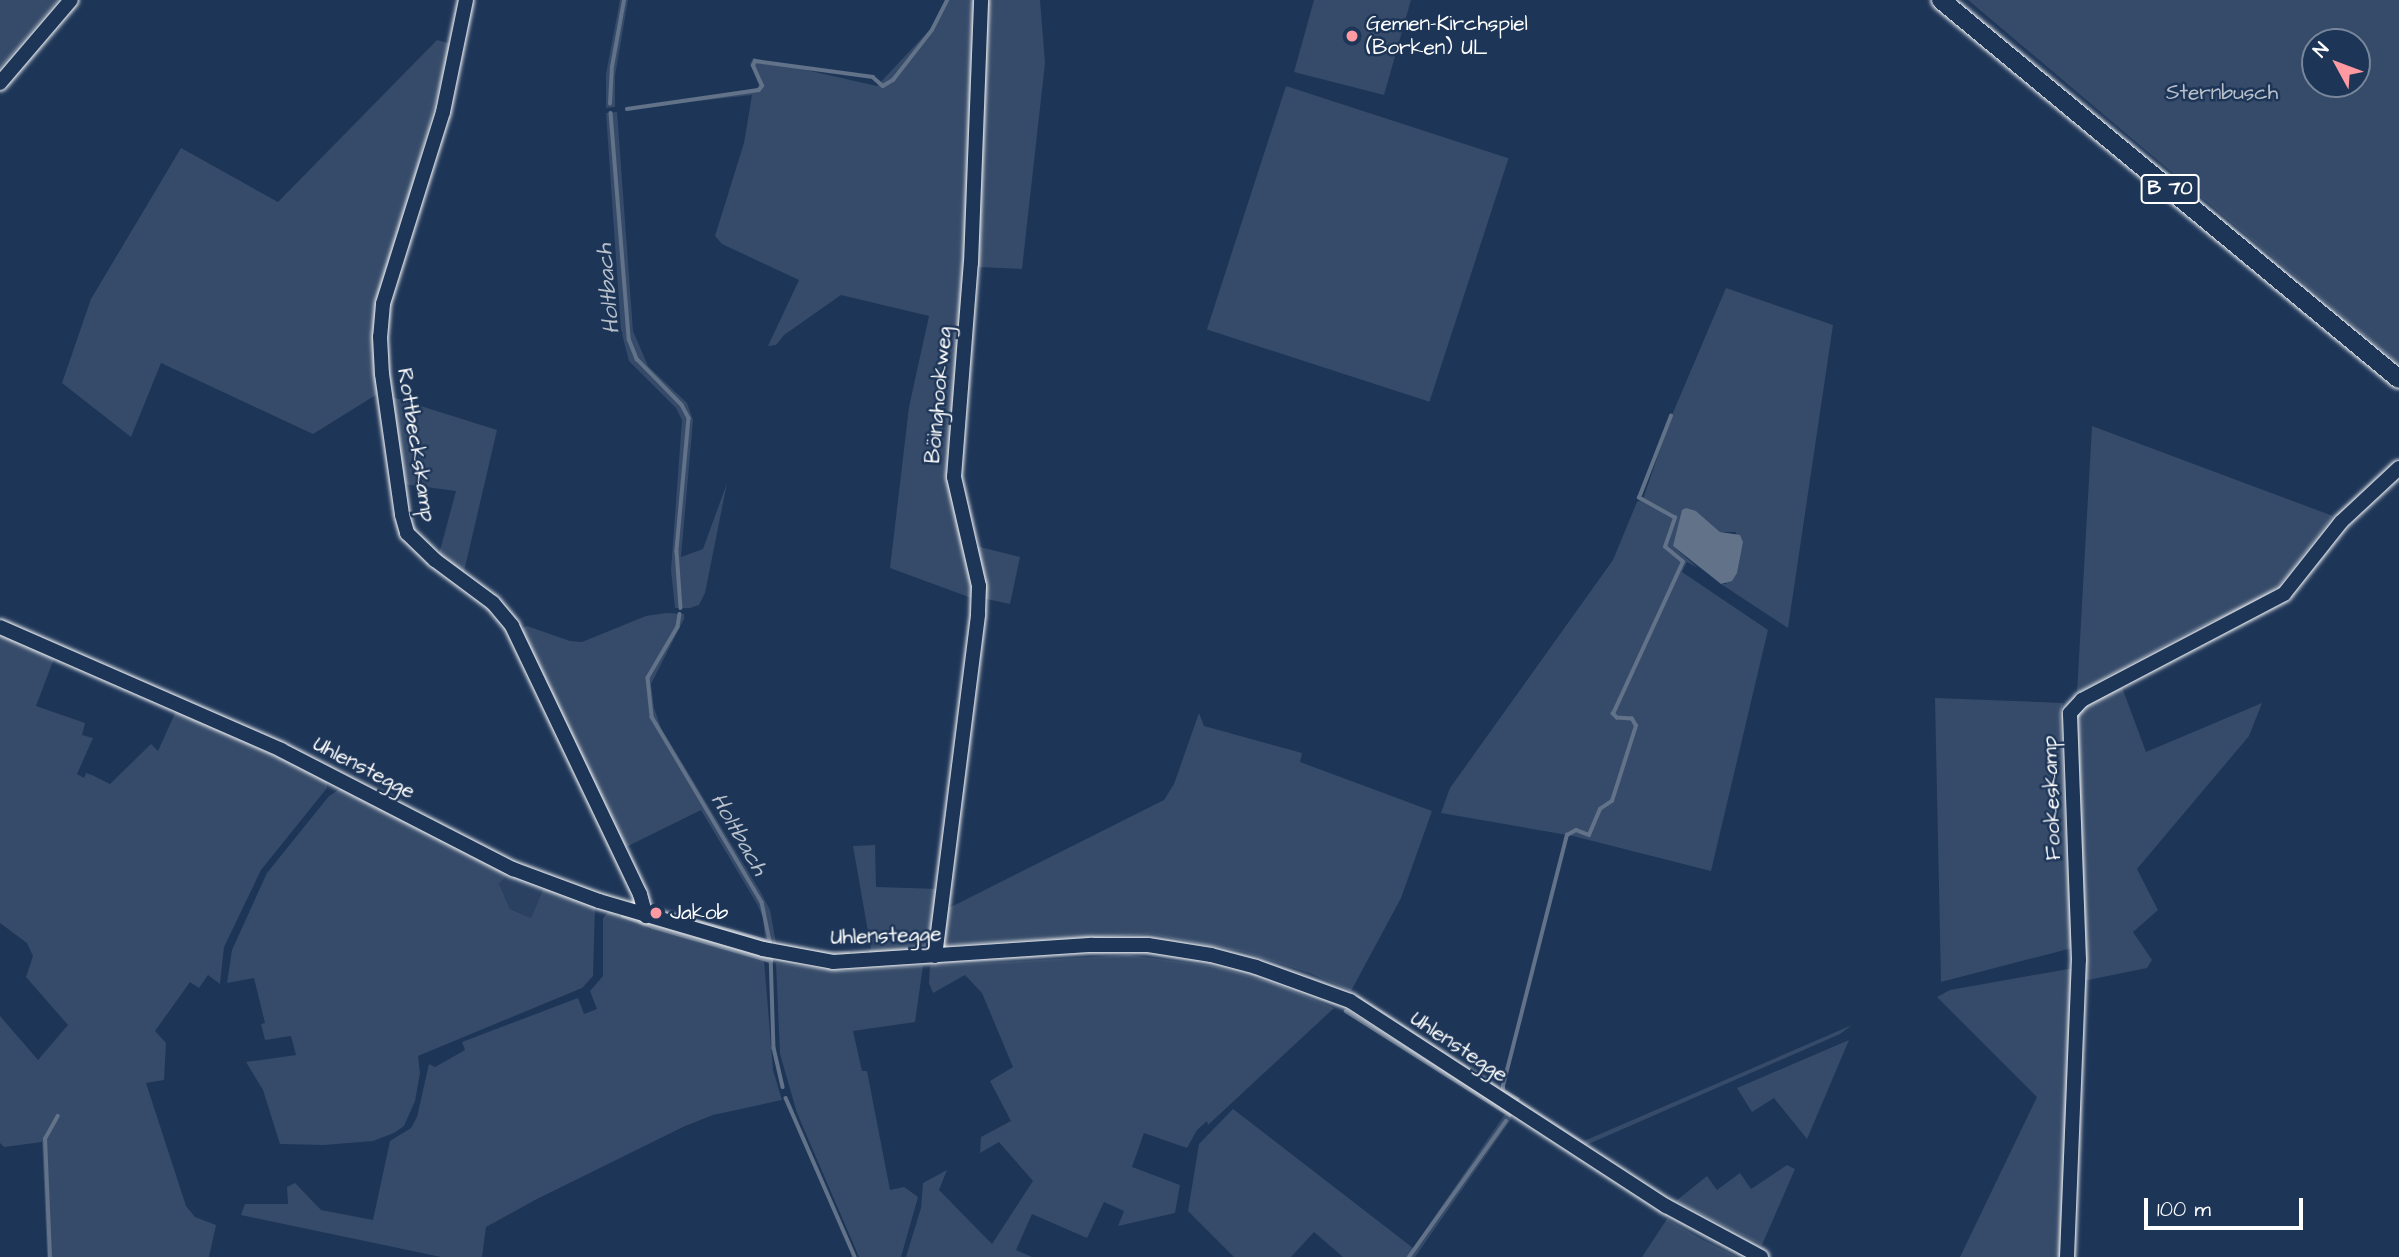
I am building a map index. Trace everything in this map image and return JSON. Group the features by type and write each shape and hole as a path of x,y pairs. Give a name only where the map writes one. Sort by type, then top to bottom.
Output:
{"main road":[{"name":"B 70","path":"1941,0 2399,379"}],"street":[{"path":"0,83 71,0"},
{"name":"Rottbeckskamp","path":"466,0 443,112 383,304 380,337 382,374 402,515 407,533 435,561 493,603 512,626 640,894 646,916"},
{"name":"Böinghookweg","path":"935,956 978,614 979,586 954,477 971,263 981,0"},
{"name":"Fookeskamp","path":"2067,1257 2079,960 2070,713 2082,700 2284,594 2341,522 2399,468"},
{"name":"Uhlenstegge","path":"0,626 281,750 513,869 646,916 770,950 833,962 1055,947 1148,945 1211,955 1256,967 1338,996 1350,1001 1666,1206 1761,1257"}],"shaded area":[{"path":"1686,508 1696,511 1720,532 1740,535 1743,542 1737,573 1732,581 1721,584 1673,546 1682,510"},
{"path":"509,873 544,887 531,918 510,909 499,884"}],"green space":[{"path":"0,0 58,0 0,68"},
{"path":"620,0 628,0 615,76 615,107 606,108 606,74"},
{"path":"947,0 976,0 964,262 947,476 977,600 890,568 909,407 929,316 841,295 784,335 776,345 768,346 799,280 722,244 715,236 744,143 752,95 627,109 757,88 759,85 750,64 753,58 877,86 937,22"},
{"path":"988,0 1040,0 1045,63 1022,269 978,267"},
{"name":"Gemen-Kirchspiel (Borken) UL","path":"1314,0 1411,0 1384,95 1294,72"},
{"name":"Sternbusch","path":"1968,0 2399,0 2399,364"},
{"path":"437,40 451,44 375,324 379,393 313,434 161,363 131,437 62,383 91,299 181,148 278,202"},
{"path":"1286,86 1509,158 1429,402 1207,329"},
{"path":"617,112 633,331 648,366 687,403 693,420 681,557 703,549 727,483 705,593 699,605 690,608 675,608 671,570 682,420 676,408 629,361 621,330 606,113"},
{"path":"1726,288 1833,325 1788,628 1721,584 1726,584 1736,532 1720,532 1696,511 1673,546 1698,568 1687,562 1682,572 1768,630 1711,871 1573,836 1441,813 1450,788 1613,560 1637,502 1643,499 1672,415"},
{"path":"389,396 497,430 463,576 438,558 456,491 403,484"},
{"path":"2092,426 2333,516 2281,583 2261,600 2193,630 2077,693"},
{"path":"972,545 1020,557 1010,604 982,598"},
{"path":"684,614 684,619 651,684 654,708 661,728 770,910 776,943 765,940 763,917 757,904 701,810 620,850 518,631 527,626 570,641 582,642 646,616"},
{"path":"0,631 55,656 36,706 85,723 82,735 93,738 77,774 84,778 86,773 110,784 151,744 158,751 176,711 324,778 327,783 327,788 261,870 224,947 220,984 208,975 199,988 190,982 155,1031 166,1043 164,1080 146,1083 186,1206 195,1217 216,1225 209,1257 47,1257 42,1142 4,1147 0,1143 0,1016 38,1060 68,1025 26,977 33,956 27,943 0,923"},
{"path":"2120,682 2146,752 2262,703 2249,736 2137,869 2158,910 2133,932 2152,960 2147,968 2083,981 2077,709"},
{"path":"1935,698 2063,703 2060,715 2072,948 1941,982"},
{"path":"1199,713 1204,726 1302,753 1300,762 1432,811 1401,898 1351,991 1310,973 1244,952 1151,934 943,945 941,912 1164,800 1174,784"},
{"path":"344,786 509,873 499,884 510,909 531,918 544,887 595,906 593,976 582,988 418,1056 420,1073 415,1101 404,1126 394,1133 373,1141 324,1145 280,1144 263,1090 246,1062 296,1055 291,1036 265,1040 261,1024 265,1023 254,978 227,983 232,950 267,873 329,796"},
{"path":"875,845 876,887 940,889 932,946 927,951 871,953 868,950 871,949 853,846"},
{"path":"609,911 652,929 764,960 773,1070 782,1100 713,1115 685,1126 535,1200 486,1227 482,1257 441,1257 241,1215 245,1204 288,1204 287,1187 295,1183 321,1210 373,1220 390,1141 411,1128 417,1117 429,1064 435,1067 465,1050 462,1042 578,998 584,1014 597,1009 590,991 603,976 603,918"},
{"path":"776,943 812,950 851,951 845,957 776,949"},
{"path":"1129,955 1213,966 1273,983 1334,1008 1208,1125 1207,1121 1197,1130 1187,1148 1144,1133 1132,1167 1180,1185 1175,1213 1118,1226 1124,1211 1104,1202 1087,1238 1032,1214 1016,1250 1032,1257 906,1257 921,1208 923,1183 947,1170 939,1190 992,1244 1033,1181 999,1142 980,1153 981,1137 1011,1121 990,1081 1013,1067 982,993 965,975 933,993 929,983 930,966"},
{"path":"776,963 844,971 923,966 915,1022 853,1031 862,1071 867,1071 890,1190 904,1187 918,1197 901,1257 859,1257 797,1113 780,1054"},
{"path":"2074,968 2063,1257 1960,1257 2037,1097 1937,997 1950,990"},
{"path":"1358,995 1584,1141 1852,1025 1840,1034 1584,1146 1358,1000"},
{"path":"1849,1040 1807,1139 1774,1098 1752,1112 1737,1088"},
{"path":"1233,1109 1413,1248 1505,1114 1512,1118 1415,1257 1343,1257 1314,1232 1291,1257 1234,1257 1188,1211 1199,1144"},
{"path":"1787,1165 1795,1169 1762,1245 1676,1201 1707,1176 1717,1190 1740,1173 1751,1189"},
{"path":"1667,1219 1701,1239 1737,1257 1642,1257"}],"waterway":[{"name":"Holtbach","path":"610,104 612,67 624,0"},
{"path":"627,109 759,90 762,86 753,66 755,61 873,77 883,86 893,80 932,30 947,0"},
{"name":"Holtbach","path":"611,113 629,339 637,359 682,405 689,418 677,551 681,608"},
{"path":"1518,1100 1503,1091 1503,1086 1567,835 1576,830 1589,835 1600,809 1612,801 1636,726 1632,719 1617,718 1613,714 1683,562 1665,547 1675,518 1639,498 1671,416"},
{"name":"Holtbach","path":"680,614 678,627 648,678 652,717 762,902 771,946"},
{"path":"623,916 771,961"},
{"path":"688,919 770,942"},
{"name":"Holtbach","path":"771,954 774,1048 783,1087"},
{"path":"1346,1011 1510,1115"},
{"name":"Holtbach","path":"786,1098 855,1257"},
{"path":"50,1257 45,1139 58,1116"},
{"path":"1409,1257 1506,1121"}],"place":[{"name":"Gemen-Kirchspiel (Borken) UL","path":"1352,36"},
{"name":"Jakob","path":"656,913"}]}
